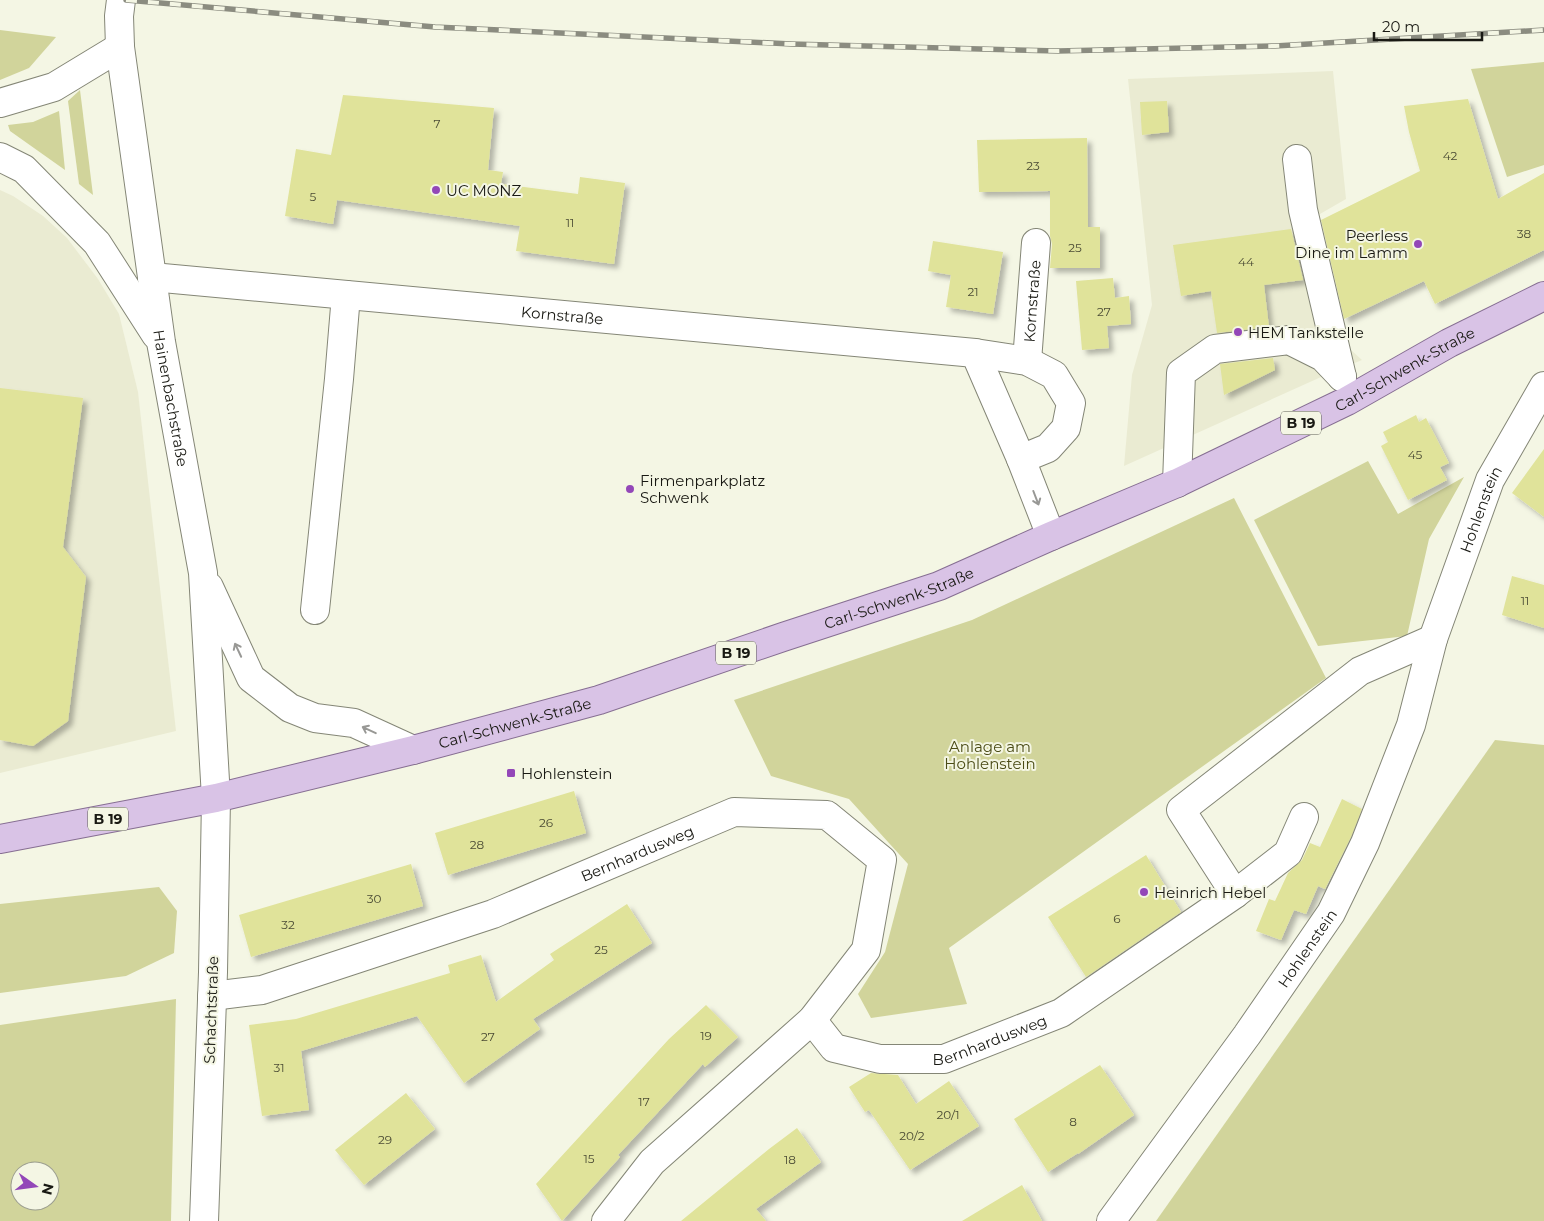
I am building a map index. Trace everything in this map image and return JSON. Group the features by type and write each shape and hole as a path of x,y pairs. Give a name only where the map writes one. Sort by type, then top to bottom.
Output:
{"main road":[{"name":"Carl-Schwenk-Straße","path":"216,798 413,750 599,700 938,586 1177,483 1345,389 1449,343 1544,296"},
{"name":"B 19","path":"0,839 216,798"}],"street":[{"name":"Hainenbachstraße","path":"121,0 119,16 120,47 161,342 203,573 216,798"},
{"path":"0,103 54,86 120,47"},
{"path":"0,157 24,168 97,243 161,342"},
{"path":"1297,158 1303,210 1345,389"},
{"name":"Kornstraße","path":"1027,361 1036,243"},
{"name":"Kornstraße","path":"152,277 975,353 1027,361 1054,375 1072,402 1066,428 1048,448 1021,459"},
{"path":"315,610 346,296"},
{"path":"1177,483 1181,373 1215,349 1289,340 1323,357 1345,389"},
{"path":"975,353 1021,459 1051,536"},
{"name":"Hohlenstein","path":"1111,1221 1247,1035 1331,913 1365,842 1411,725 1433,639 1490,480 1544,386"},
{"path":"203,573 251,678 290,708 314,718 354,723 413,750"},
{"path":"1304,817 1288,854 1235,894 1181,810 1360,671 1433,639"},
{"name":"Schachtstraße","path":"204,1221 212,996 216,798"},
{"name":"Bernhardusweg","path":"212,996 262,990 493,914 734,812 827,815 882,860 866,950 812,1020 652,1162 606,1221"},
{"name":"Bernhardusweg","path":"812,1020 834,1048 880,1059 944,1059 1061,1013 1235,894"}],"shaded area":[{"path":"1333,71 1346,199 1313,218 1340,340 1362,360 1124,466 1132,375 1152,305 1128,79"},
{"path":"0,190 13,196 43,216 67,238 98,279 119,314 138,392 176,731 0,773"}],"green space":[{"path":"0,30 56,37 29,68 0,80"},
{"path":"1544,62 1544,165 1507,177 1471,69"},
{"path":"80,90 93,195 79,184 68,101"},
{"path":"59,111 65,170 10,131 8,125 33,122"},
{"path":"1368,461 1398,514 1464,477 1429,539 1407,636 1318,646 1254,520"},
{"name":"Anlage am Hohlenstein","path":"1234,498 1326,678 949,948 967,1004 871,1018 858,994 885,952 908,864 849,799 771,776 734,700 972,620"},
{"path":"1495,740 1544,745 1544,1221 1156,1221"},
{"path":"159,887 177,911 174,953 126,976 0,993 0,904"},
{"path":"176,999 171,1221 0,1221 0,1025"}],"building":[{"path":"343,95 494,108 488,170 503,172 501,184 578,194 580,177 625,183 614,264 516,251 520,226 337,200 333,224 285,216 296,149 331,155"},
{"path":"1468,99 1498,199 1544,173 1544,250 1435,304 1424,281 1344,319 1321,220 1420,171 1404,106"},
{"path":"1167,101 1169,132 1142,135 1140,102"},
{"path":"1087,138 1088,227 1100,227 1100,268 1050,268 1052,244 1050,236 1050,191 979,192 977,140"},
{"path":"1291,229 1303,280 1264,285 1269,327 1217,333 1211,291 1181,296 1173,245"},
{"path":"933,241 1003,252 993,314 946,307 951,275 928,271"},
{"path":"1113,278 1115,298 1129,296 1131,324 1107,326 1109,348 1082,350 1076,281"},
{"path":"1273,358 1275,370 1224,395 1220,364"},
{"path":"0,388 83,398 63,547 86,577 68,721 33,746 0,740"},
{"path":"1416,415 1419,422 1426,418 1449,463 1440,467 1447,480 1408,500 1381,446 1388,442 1383,432"},
{"path":"1544,449 1544,517 1512,493"},
{"path":"1512,576 1544,585 1544,628 1502,615"},
{"path":"574,791 586,833 448,875 435,833"},
{"path":"1342,799 1362,809 1351,837 1325,889 1318,886 1306,914 1294,910 1281,940 1256,931 1269,899 1275,901 1288,873 1302,860 1310,843 1320,847"},
{"path":"1146,855 1181,912 1086,977 1048,917"},
{"path":"411,864 423,906 251,957 239,915"},
{"path":"627,904 652,943 533,1019 540,1029 464,1083 417,1016 301,1051 309,1110 262,1116 249,1025 296,1019 450,973 448,965 481,955 496,1002 554,960 550,954"},
{"path":"706,1005 738,1037 705,1067 703,1064 618,1155 620,1157 562,1221 536,1184 669,1039"},
{"path":"1100,1065 1134,1115 1078,1154 1048,1172 1014,1119"},
{"path":"871,1073 898,1075 916,1104 949,1081 979,1126 910,1170 869,1110 865,1112 849,1087"},
{"path":"406,1093 435,1129 364,1185 335,1150"},
{"path":"797,1128 821,1162 756,1209 766,1221 681,1221 769,1149"},
{"path":"1022,1185 1042,1221 962,1221"}],"railway":[{"path":"126,0 435,27 791,44 1058,51 1275,46 1544,30"}],"place":[{"name":"UC MONZ","path":"436,190"},
{"name":"Peerless Dine im Lamm","path":"1418,244"},
{"name":"HEM Tankstelle","path":"1238,332"},
{"name":"Firmenparkplatz Schwenk","path":"630,489"},
{"name":"Hohlenstein","path":"511,773"},
{"name":"Heinrich Hebel","path":"1144,892"}]}
